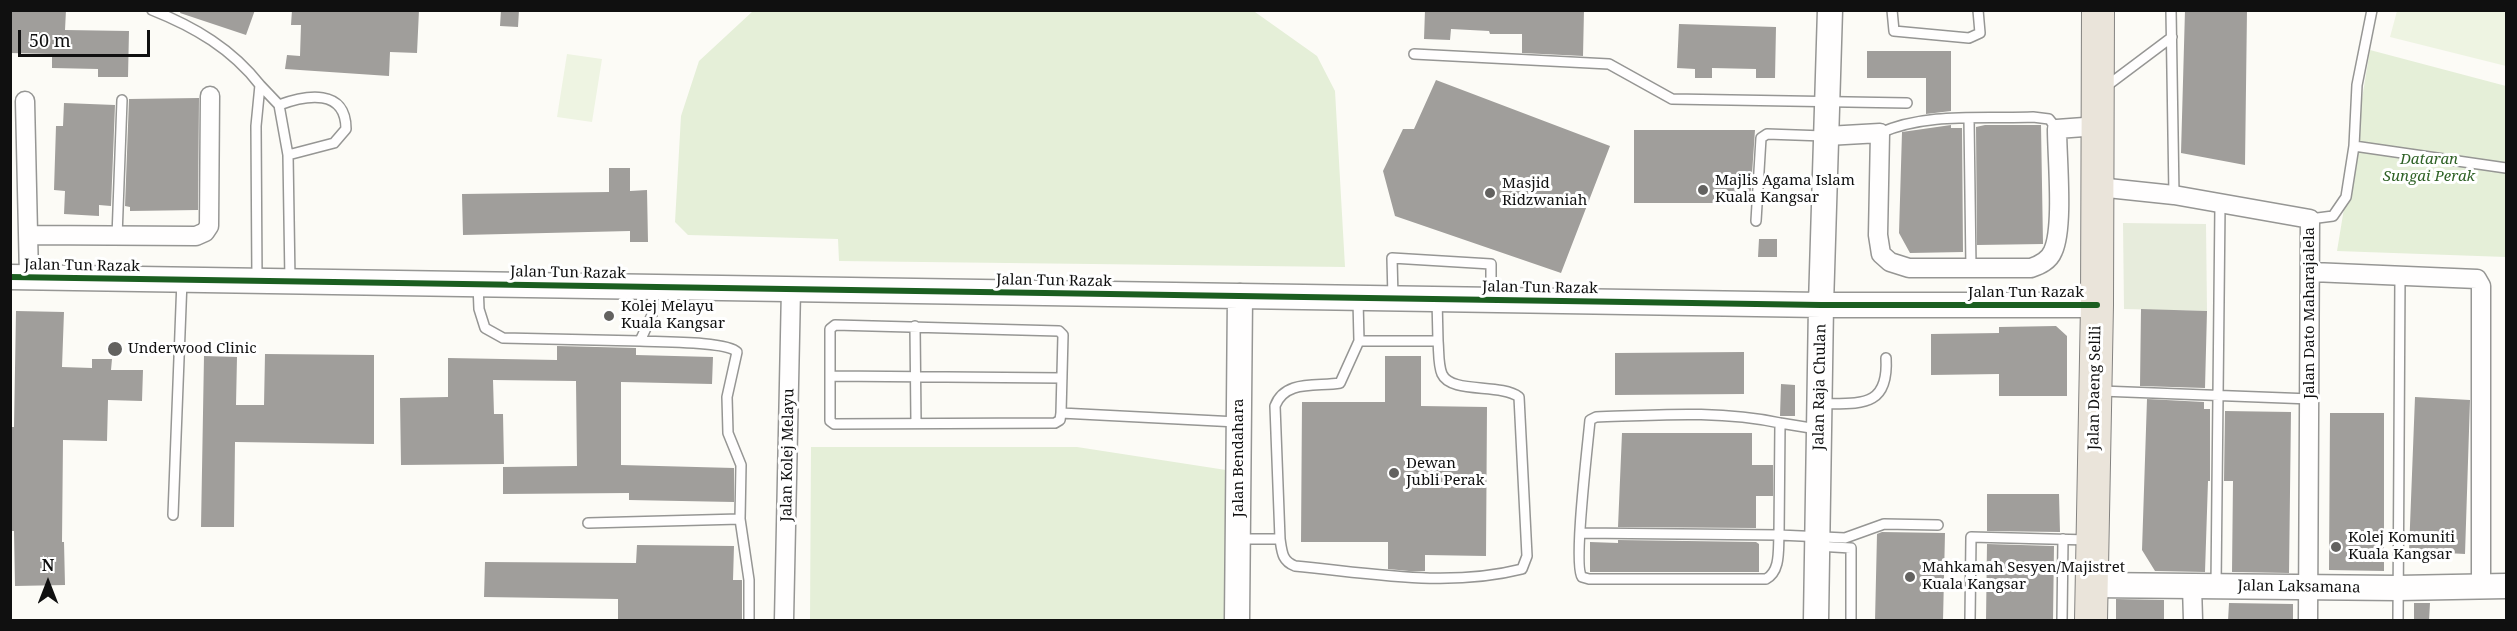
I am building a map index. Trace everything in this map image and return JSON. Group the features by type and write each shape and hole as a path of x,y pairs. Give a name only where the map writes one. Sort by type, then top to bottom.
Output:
{"highway":[{"name":"Jalan Daeng Selili","path":"2091,621 2091,585 2077,540 2096,391 2098,10"}],"street":[{"name":"Jalan Raja Chulan","path":"1816,621 1821,305 1830,10"},
{"path":"28,235 196,236 205,232 209,226 210,96"},
{"path":"20,277 28,235 26,101"},
{"path":"1827,136 1880,133 1878,235 1881,254 1890,262 1909,268 2031,268 2042,264 2052,253 2058,235 2057,129 2098,126"},
{"name":"Jalan Dato Maharajalela","path":"2098,187 2174,195 2220,205 2310,219 2312,272 2308,621"},
{"path":"2312,272 2470,277 2477,279 2481,286 2481,586"},
{"name":"Jalan Tun Razak","path":"20,277 1821,305 2097,305"},
{"name":"Jalan Kolej Melayu","path":"784,621 791,289"},
{"name":"Jalan Bendahara","path":"1238,621 1240,296"},
{"name":"Jalan Laksamana","path":"2091,585 2398,588 2506,586"},
{"path":"2192,586 2193,621"}],"lane":[{"path":"152,10 185,23 211,39 246,67 279,105 288,155 290,281"},
{"path":"1892,10 1894,31 1969,38 1980,33 1978,10"},
{"path":"2171,10 2174,195"},
{"path":"2310,219 2333,216 2346,196 2354,146 2357,85 2373,10"},
{"path":"2098,92 2172,37"},
{"path":"1414,54 1609,64 1672,99 1829,99 1907,103"},
{"path":"257,281 256,126 260,85"},
{"path":"279,105 297,98 319,97 334,102 343,109 346,118 346,129 334,143 288,155"},
{"path":"117,237 122,100"},
{"path":"1880,133 1895,126 1922,121 2033,117 2049,119 2057,129"},
{"path":"1969,119 1971,268"},
{"path":"1756,221 1761,138 1767,134 1827,136"},
{"path":"2354,146 2506,168"},
{"path":"2216,586 2220,205"},
{"path":"1393,298 1392,258 1491,264 1491,299"},
{"path":"2398,621 2400,275"},
{"path":"173,515 182,279"},
{"path":"478,284 479,309 485,328 502,338 640,341 709,345 735,350 727,397 728,433 741,465 740,519 749,580 749,621"},
{"path":"640,341 652,315 653,287"},
{"path":"1358,298 1359,341 1340,383 1299,386 1278,398 1275,406 1280,539 1283,556 1287,562 1295,566 1439,579 1500,575 1522,569 1527,556 1519,397 1510,391 1455,385 1446,381 1441,372 1437,299"},
{"path":"832,326 915,326 1059,331 1063,335 1060,420 1055,423 832,423 830,376 832,326"},
{"path":"915,326 916,423"},
{"path":"1359,341 1438,341"},
{"path":"1820,404 1864,402 1878,394 1887,379 1886,358"},
{"path":"830,376 1062,378"},
{"path":"2096,391 2311,399"},
{"path":"1061,413 1240,422"},
{"path":"1779,423 1779,535 1776,569 1766,579 1589,579 1578,573 1590,420 1596,417 1705,414 1753,417 1819,430"},
{"path":"588,523 740,519"},
{"path":"1818,541 1845,538 1884,524 1938,525"},
{"path":"1581,533 1779,535 1851,548 1851,621"},
{"path":"1970,621 1971,537 2077,540 2062,621"},
{"path":"1239,539 1280,539"}],"green space":[{"path":"753,11 1255,12 1317,56 1335,91 1345,267 839,261 838,239 688,235 675,222 681,116 699,61"},
{"path":"2397,11 2506,11 2506,66 2390,37"},
{"name":"Dataran Sungai Perak","path":"2370,50 2506,86 2506,257 2337,251"},
{"path":"567,54 602,59 592,122 557,117"},
{"path":"2123,223 2206,224 2207,311 2124,309"},
{"path":"811,447 1077,447 1226,470 1226,620 810,620"}],"building":[{"path":"10,10 66,10 65,30 129,31 128,77 98,77 98,69 52,68 52,54 10,53"},
{"path":"181,10 255,10 246,35 180,13"},
{"path":"292,10 419,10 417,53 390,52 389,76 285,69 287,55 300,56 301,25 291,25"},
{"path":"501,10 519,10 518,27 500,26"},
{"path":"1425,10 1584,10 1583,56 1522,53 1522,34 1490,34 1489,31 1451,29 1450,40 1424,39"},
{"path":"2185,10 2247,10 2245,165 2181,153"},
{"path":"1679,24 1776,27 1775,78 1756,78 1756,69 1712,68 1712,78 1695,78 1695,69 1677,68"},
{"path":"1867,51 1951,51 1951,111 1926,114 1926,78 1867,78"},
{"name":"Masjid Ridzwaniah","path":"1436,80 1610,146 1561,273 1395,216 1383,171 1403,129 1414,129"},
{"path":"199,98 198,210 130,211 130,207 125,206 129,99"},
{"path":"64,103 115,105 111,206 99,205 99,216 64,214 65,191 54,190 56,126 63,126"},
{"path":"1951,125 1951,128 1962,128 1963,252 1910,253 1899,233 1902,132"},
{"path":"2041,125 2043,244 1977,245 1976,127"},
{"path":"1634,130 1755,130 1750,203 1634,203"},
{"path":"609,168 630,168 630,191 647,190 648,242 630,242 630,231 463,235 462,194 609,192"},
{"path":"1759,239 1777,239 1777,257 1758,257"},
{"path":"2141,309 2207,311 2205,388 2140,386"},
{"path":"16,311 64,312 62,367 92,368 92,359 112,359 111,370 143,370 142,401 108,400 107,441 63,440 62,542 64,542 65,585 15,586 14,531 10,531 10,427 14,427"},
{"path":"2056,326 2067,336 2067,396 1999,396 1999,374 1931,375 1931,334 1999,333 1999,327"},
{"path":"557,346 636,348 636,355 713,357 712,384 621,382 621,465 734,468 734,502 629,500 629,493 503,494 503,467 577,466 576,381 493,380 494,414 503,414 504,464 401,465 400,398 448,397 448,358 557,360"},
{"path":"1744,352 1744,394 1615,395 1615,353"},
{"path":"265,354 374,355 374,444 235,442 234,527 201,527 204,356 237,357 236,405 264,405"},
{"name":"Dewan Jubli Perak","path":"1385,356 1421,356 1421,406 1487,407 1486,556 1425,555 1425,571 1409,571 1388,569 1388,542 1301,542 1302,402 1385,402"},
{"path":"1781,384 1795,385 1795,416 1780,416"},
{"path":"2415,397 2470,400 2465,554 2409,551"},
{"path":"2147,399 2204,402 2204,409 2210,409 2210,481 2208,481 2205,572 2155,571 2142,550"},
{"path":"2225,411 2291,412 2289,573 2232,572 2233,481 2224,481"},
{"path":"2330,413 2384,413 2384,571 2329,570"},
{"path":"1622,433 1752,433 1752,465 1773,465 1773,496 1756,496 1756,528 1618,527"},
{"path":"1987,494 2059,494 2060,532 1987,531"},
{"name":"Mahkamah Sesyen/Majistret Kuala Kangsar","path":"1882,532 1945,533 1943,621 1875,621 1877,534"},
{"path":"1618,540 1756,542 1759,544 1759,572 1590,572 1590,542 1618,543"},
{"path":"1987,544 2054,546 2053,621 1986,621"},
{"path":"637,545 734,546 733,580 742,580 742,621 618,621 618,599 484,597 485,562 636,563"},
{"path":"2116,599 2164,600 2164,621 2116,621"},
{"path":"2229,603 2293,604 2293,621 2228,621"},
{"path":"2414,603 2430,603 2429,621 2414,621"}],"cycle path":[{"path":"10,277 1821,305 2097,305"}],"place":[{"name":"Majlis Agama Islam Kuala Kangsar","path":"1703,190"},
{"name":"Masjid Ridzwaniah","path":"1490,193"},
{"name":"Kolej Melayu Kuala Kangsar","path":"609,316"},
{"name":"Underwood Clinic","path":"115,349"},
{"name":"Dewan Jubli Perak","path":"1394,473"},
{"name":"Kolej Komuniti Kuala Kangsar","path":"2336,547"},
{"name":"Mahkamah Sesyen/Majistret Kuala Kangsar","path":"1910,577"}]}
